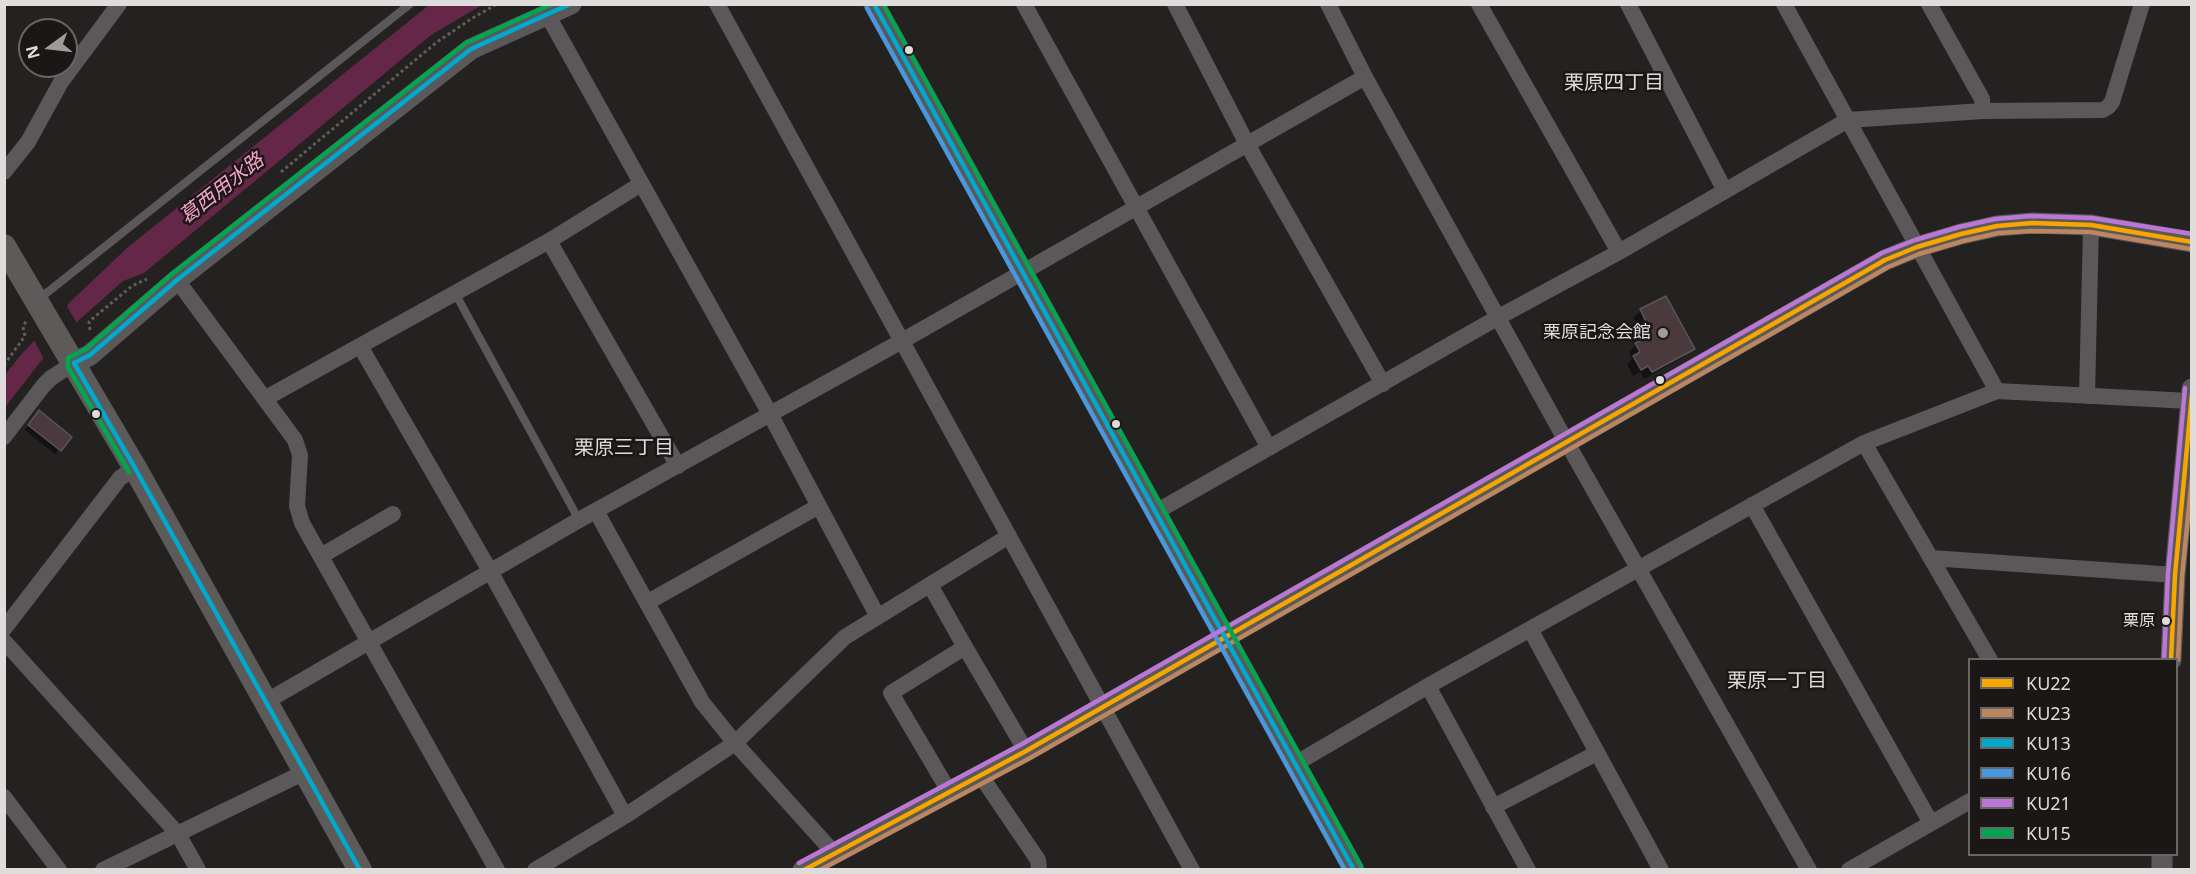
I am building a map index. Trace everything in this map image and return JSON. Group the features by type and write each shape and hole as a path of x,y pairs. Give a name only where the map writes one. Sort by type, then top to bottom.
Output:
{"main road":[{"path":"4,246 36,310 70,356 135,468 360,870"}],"street":[{"path":"4,437 70,356 90,355 177,280 471,49 571,4"},
{"path":"717,4 1192,870"},
{"path":"874,4 1154,513 1354,870"},
{"path":"1024,4 1269,448"},
{"path":"1175,4 1247,144 1383,384"},
{"path":"1328,4 1365,77 1497,318 1809,870"},
{"path":"1479,4 1619,252"},
{"path":"1628,4 1725,191"},
{"path":"1784,4 1997,391"},
{"path":"1929,4 1982,99 1983,111"},
{"path":"1154,513 1497,318 1619,252 1848,120 1983,111 2103,110 2112,102 2142,4"},
{"path":"4,172 28,142 61,82 114,6"},
{"path":"547,14 771,414 878,617"},
{"path":"267,701 579,520 902,341 1365,77"},
{"path":"266,398 549,241 642,184"},
{"path":"804,870 829,860 1026,751 1885,260 1917,247 1997,226 2032,223 2091,225 2192,242"},
{"path":"2087,396 2091,225"},
{"path":"549,241 678,466"},
{"path":"177,280 295,440 299,448 299,515 497,870"},
{"path":"360,346 490,571 625,816"},
{"path":"1295,764 1428,686 1864,442 1997,391 2087,396 2191,395 2175,575 2171,658"},
{"path":"1864,442 1989,658"},
{"path":"4,629 120,478 135,468"},
{"path":"1752,505 1931,823"},
{"path":"648,602 819,506"},
{"path":"596,511 702,702 829,860"},
{"path":"321,556 393,514"},
{"path":"535,870 625,816 735,743 845,637 1009,536"},
{"path":"1931,558 2175,575"},
{"path":"930,585 1026,751"},
{"path":"1530,629 1660,870"},
{"path":"4,641 178,834 198,870"},
{"path":"950,793 891,693 965,648"},
{"path":"1428,686 1528,870"},
{"path":"1493,807 1597,753"},
{"path":"103,870 305,772"},
{"path":"981,776 1038,860 1039,870"},
{"path":"4,797 59,870"},
{"path":"1849,870 1968,802"}],"lane":[{"path":"36,310 410,4"},
{"path":"455,293 579,520"}],"path":[{"path":"275,177 437,42 497,4"},
{"path":"83,333 89,329 92,319 132,286 154,275"},
{"path":"4,365 26,336 23,327 36,310"},
{"path":"89,329 92,334"}],"water":[{"name":"葛西用水路","path":"429,5 482,5 431,35 144,273 123,281 78,321 5,405 4,376 70,302 127,248"}],"pier":[{"path":"65,303 78,325 45,361 33,338"}],"building":[{"name":"栗原記念会館","path":"1666,296 1695,349 1652,372 1648,366 1641,370 1633,356 1640,352 1635,343 1642,340 1636,327 1646,322 1640,309"},
{"path":"39,410 72,437 61,451 28,425"}],"transit line":[{"name":"KU15","path":"129,472 68,367 68,358 86,349 172,274 466,43 552,4"},
{"name":"KU13","path":"360,870 74,363 90,355 177,280 471,49 570,4"},
{"name":"KU13","path":"874,4 1354,870"},
{"name":"KU15","path":"883,4 1361,866"},
{"name":"KU16","path":"867,8 1345,870"},
{"name":"KU21","path":"799,863 1022,744 1882,253 1959,227 1995,219 2031,216 2092,218 2192,234"},
{"name":"KU22","path":"804,870 1026,751 1885,260 1917,247 1961,234 1997,226 2032,223 2091,225 2192,242"},
{"name":"KU23","path":"820,870 1030,758 1888,267 1919,254 1998,233 2090,232 2191,249"},
{"name":"KU21","path":"2164,658 2168,574 2185,388"},
{"name":"KU22","path":"2171,658 2175,575 2192,394"},
{"name":"KU23","path":"2178,660 2182,576 2192,477"}],"place":[{"name":"栗原記念会館","path":"1663,333"},
{"name":"栗原","path":"2166,621"}],"district":[{"name":"栗原四丁目","path":"1614,83"},
{"name":"栗原三丁目","path":"624,448"},
{"name":"栗原一丁目","path":"1777,681"}]}
